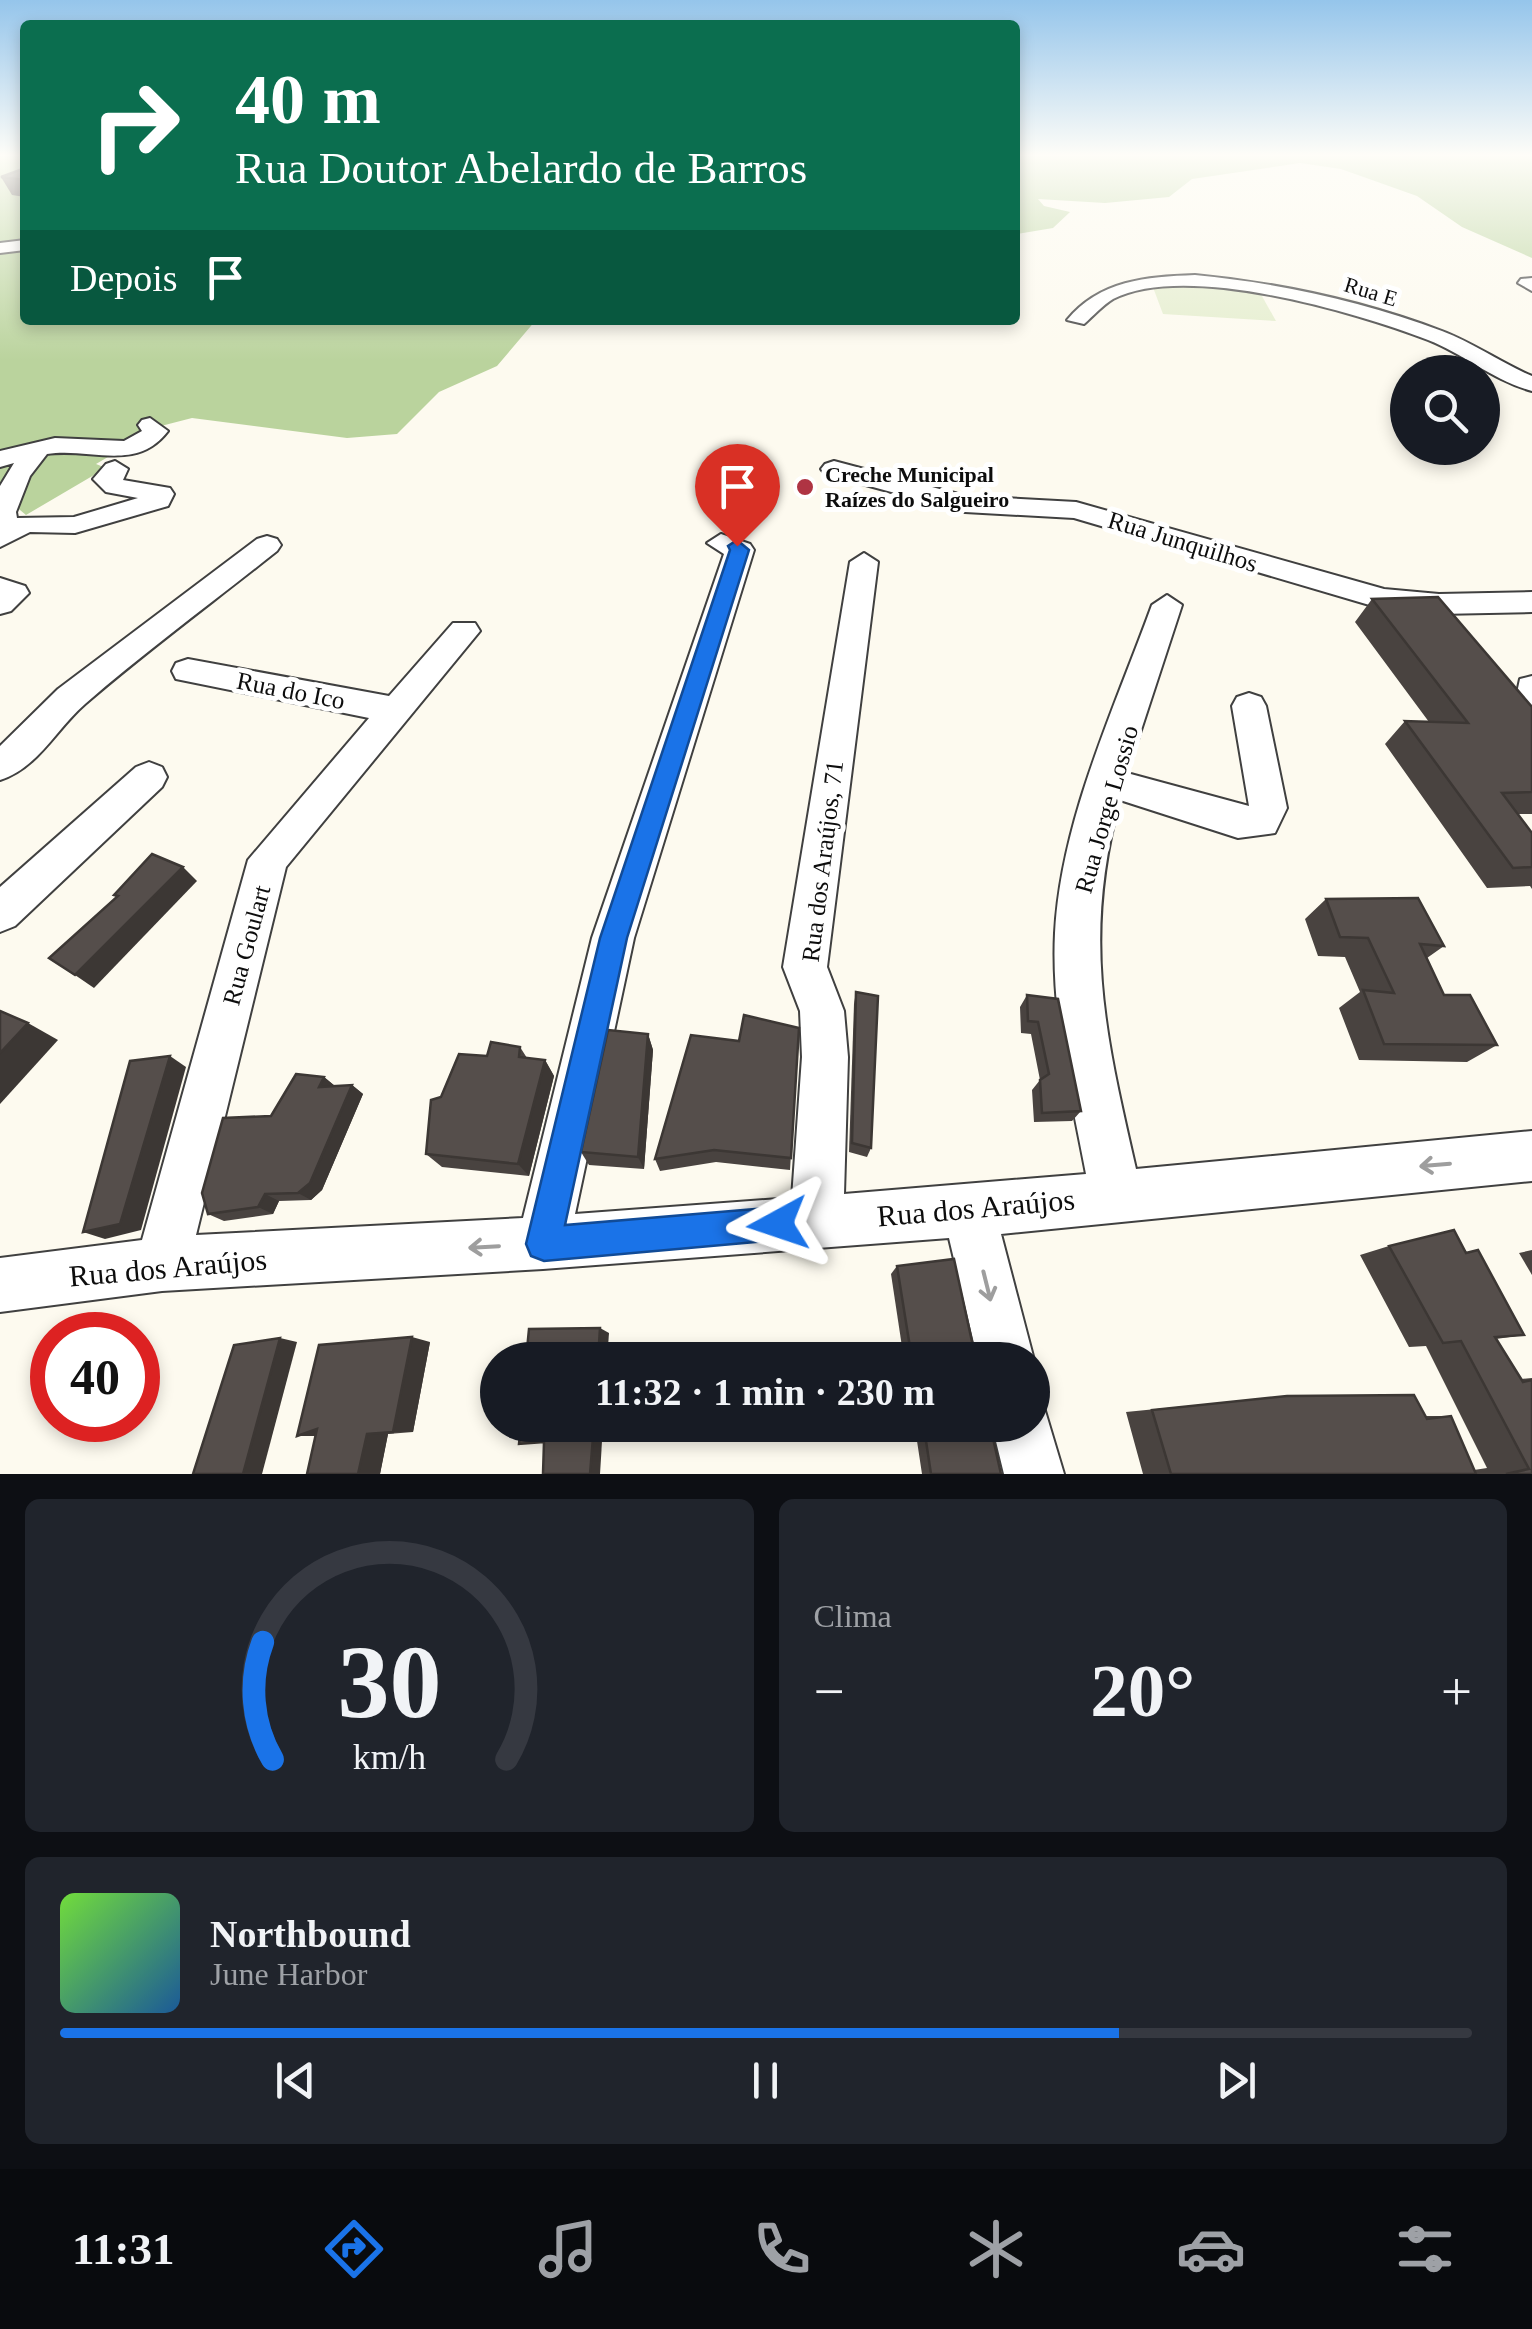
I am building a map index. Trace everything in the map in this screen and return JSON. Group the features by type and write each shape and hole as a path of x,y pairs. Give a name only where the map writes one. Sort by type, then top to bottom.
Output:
{"street":[{"name":"Rua E","path":"1077,320 1098,300 1157,282 1256,285 1436,336 1532,384"},
{"path":"1272,300 1308,297"},
{"path":"0,459 39,448 71,445 127,451 150,438 156,431 150,425"},
{"path":"39,448 18,475 2,512 4,535 25,524 75,525 159,500 161,494 115,486 106,479 116,468"},
{"name":"Rua Junquilhos","path":"834,469 965,504 1076,510 1382,599 1439,604 1532,602"},
{"path":"544,1244 613,938 740,550 721,543"},
{"path":"0,766 31,741 70,698 267,546"},
{"name":"Rua dos Araújos, 71","path":"817,1220 825,1057 822,1012 805,967 864,562"},
{"path":"0,588 14,593 0,604"},
{"name":"Rua Jorge Lossio","path":"1116,1195 1080,992 1076,934 1082,878 1168,605"},
{"name":"Rua Goulart","path":"162,1264 268,860 464,631"},
{"name":"Rua do Ico","path":"188,671 395,710"},
{"path":"1110,782 1238,822 1262,822 1268,808 1249,706"},
{"path":"0,913 149,777"},
{"name":"Rua dos Araújos","path":"0,1285 162,1264 544,1244 817,1220 969,1212 1532,1156"},
{"path":"969,1212 1002,1342"},
{"path":"1026,1442 1034,1474"}],"green space":[{"path":"0,224 20,224 20,325 532,325 497,366 439,392 397,434 347,438 192,418 161,426 96,464 106,468 26,515 14,505 0,509"},
{"path":"1020,224 1057,224 1020,234"},
{"path":"1457,224 1532,224 1532,258"},
{"path":"1151,282 1258,289 1276,321 1163,314"}],"building":[{"path":"1438,597 1532,707 1532,792 1502,793 1532,833 1532,867 1513,868 1405,721 1468,723 1372,599"},
{"path":"152,854 183,867 75,975 49,958 118,896 114,895"},
{"path":"1418,898 1444,946 1420,944 1444,995 1470,995 1497,1045 1384,1044 1363,990 1394,993 1368,938 1340,937 1326,899"},
{"path":"856,992 878,996 871,1148 852,1143"},
{"path":"1027,995 1058,999 1081,1111 1042,1113 1040,1080 1049,1074 1038,1022 1028,1021"},
{"path":"0,1011 28,1023 0,1053"},
{"path":"744,1015 799,1028 791,1158 714,1150 655,1159 691,1035 739,1041"},
{"path":"608,1030 648,1034 638,1157 581,1152"},
{"path":"491,1042 520,1047 519,1057 545,1060 518,1164 426,1154 431,1100 441,1097 459,1054 487,1056"},
{"path":"170,1056 120,1224 83,1232 130,1061"},
{"path":"296,1074 324,1077 319,1087 352,1085 310,1183 298,1193 265,1194 258,1207 208,1214 202,1193 223,1118 271,1116"},
{"path":"1454,1230 1466,1253 1478,1250 1524,1335 1495,1337 1523,1382 1532,1380 1532,1474 1506,1474 1529,1469 1461,1341 1443,1343 1389,1246"},
{"path":"954,1259 972,1342 909,1342 897,1266"},
{"path":"600,1328 599,1342 528,1342 529,1329"},
{"path":"412,1337 393,1432 367,1434 358,1474 307,1474 317,1429 297,1436 319,1345"},
{"path":"280,1338 243,1474 193,1474 234,1345"},
{"path":"1414,1395 1427,1419 1451,1416 1476,1474 1171,1474 1152,1410 1287,1396"},
{"path":"544,1442 593,1442 590,1474 543,1474"},
{"path":"926,1442 994,1442 1001,1474 931,1474"}],"place":[{"name":"Creche Municipal Raízes do Salgueiro","path":"805,487"}],"route":[{"path":"737,546 740,550 613,938 544,1244 778,1224"}]}
